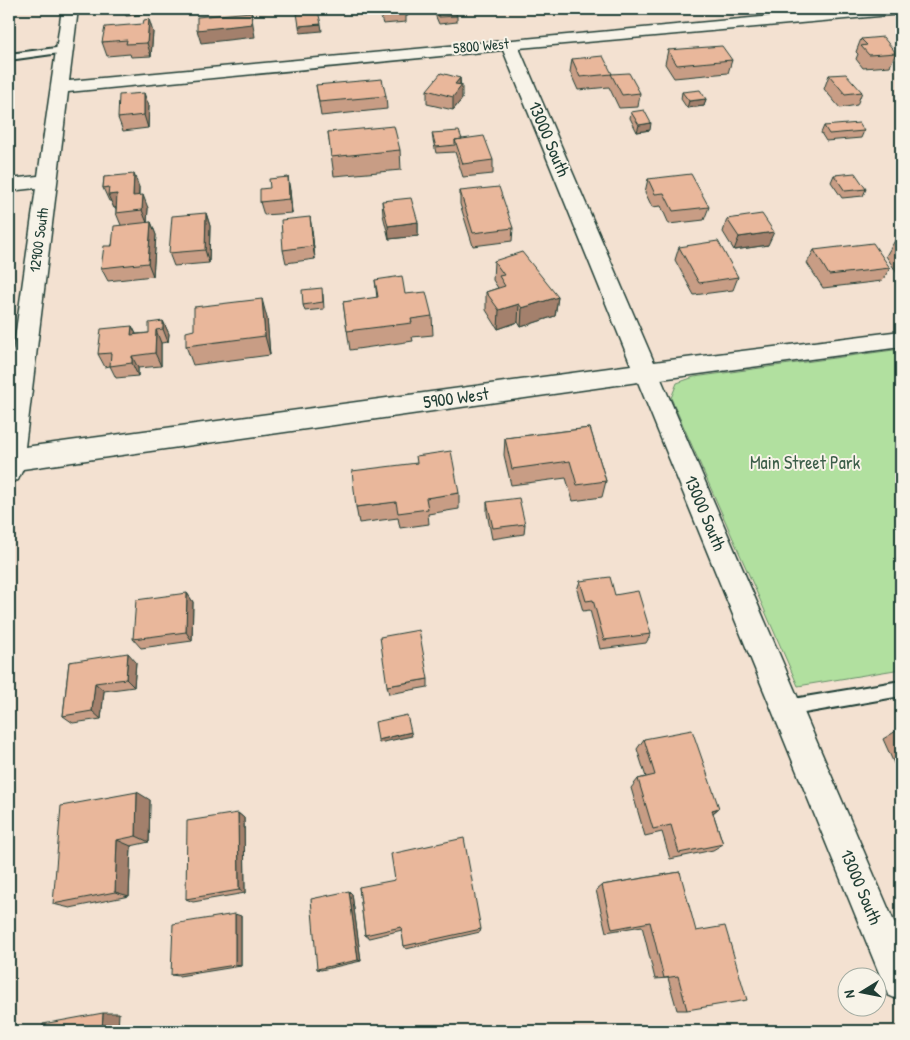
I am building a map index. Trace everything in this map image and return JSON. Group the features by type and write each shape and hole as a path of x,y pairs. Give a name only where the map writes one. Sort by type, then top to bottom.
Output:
{"street":[{"name":"12900 South","path":"9,464 70,9"},
{"name":"5800 West","path":"60,87 901,9"},
{"name":"13000 South","path":"509,44 901,982"},
{"path":"9,185 47,181"},
{"name":"5900 West","path":"9,464 646,372 901,339"}],"lane":[{"path":"9,57 64,50"},
{"path":"787,708 901,688"}],"green space":[{"name":"Main Street Park","path":"901,349 901,669 798,686 671,398 677,383 694,377"}],"building":[{"path":"381,9 406,9 382,11"},
{"path":"454,9 457,16 439,17 436,10"},
{"path":"318,11 321,24 299,26 297,13"},
{"path":"251,12 252,24 197,30 197,17"},
{"path":"149,19 147,43 126,44 127,40 102,42 105,27 143,24 144,20"},
{"path":"883,37 896,53 869,55 861,46 867,45 861,39"},
{"path":"722,46 732,60 677,65 668,50"},
{"path":"603,56 612,74 580,77 572,59"},
{"path":"441,73 460,78 455,84 462,85 453,97 427,90"},
{"path":"629,73 640,93 622,95 611,74"},
{"path":"846,74 862,92 845,94 829,75"},
{"path":"382,79 386,96 319,102 316,85"},
{"path":"700,90 706,99 689,101 682,92"},
{"path":"144,93 144,115 118,118 119,95"},
{"path":"644,110 651,123 639,125 631,112"},
{"path":"859,123 864,131 829,134 824,126"},
{"path":"394,126 400,150 331,157 328,132"},
{"path":"459,131 462,139 455,140 455,145 436,147 432,133"},
{"path":"484,136 493,160 463,164 455,140"},
{"path":"855,173 866,189 845,191 834,175"},
{"path":"134,174 133,196 143,195 142,210 116,213 117,194 108,195 109,187 103,188 104,177"},
{"path":"691,174 709,207 673,211 664,193 655,194 648,179"},
{"path":"288,177 289,199 260,202 260,189 270,188 269,179"},
{"path":"499,187 513,228 473,233 460,191"},
{"path":"411,198 418,222 388,226 382,201"},
{"path":"206,213 205,250 169,253 172,216"},
{"path":"762,214 774,232 739,237 727,219"},
{"path":"310,217 313,246 283,250 281,220"},
{"path":"151,222 148,263 101,268 104,246 112,246 114,226"},
{"path":"718,241 738,277 699,283 679,247"},
{"path":"873,243 890,268 829,275 814,250"},
{"path":"522,252 558,297 522,308 519,304 499,310 486,292 505,286 499,276 504,275 494,261"},
{"path":"402,276 405,294 426,292 432,316 411,319 412,323 347,331 343,302 378,297 375,280"},
{"path":"322,288 323,302 303,305 302,290"},
{"path":"262,299 265,336 186,346 186,332 194,330 194,307"},
{"path":"163,321 163,329 156,330 155,353 132,356 132,363 110,366 111,353 98,354 101,329 132,326 131,335 149,333 149,323"},
{"path":"590,428 606,481 577,485 570,461 512,469 505,438"},
{"path":"451,451 459,493 426,498 428,509 398,513 396,502 356,507 352,471 417,463 416,456"},
{"path":"519,498 525,524 493,528 487,502"},
{"path":"610,577 615,595 638,591 651,634 604,640 593,600 586,601 580,581"},
{"path":"187,593 186,632 133,639 136,600"},
{"path":"419,630 428,679 387,686 380,637"},
{"path":"128,653 126,679 95,683 92,711 63,716 69,662"},
{"path":"407,715 411,732 378,740 375,722"},
{"path":"692,730 719,808 712,810 723,844 679,853 671,825 653,829 638,779 655,775 644,739"},
{"path":"137,792 136,836 117,840 115,892 53,904 61,806"},
{"path":"238,813 239,890 186,899 187,821"},
{"path":"464,838 481,929 404,946 401,927 365,935 359,887 395,880 391,854"},
{"path":"680,872 696,931 725,926 747,1000 687,1010 678,976 664,978 650,922 612,929 602,885"},
{"path":"349,891 358,960 317,969 311,899"},
{"path":"235,914 235,965 171,975 173,924"},
{"path":"103,1013 102,1031 43,1031 43,1024"}]}
